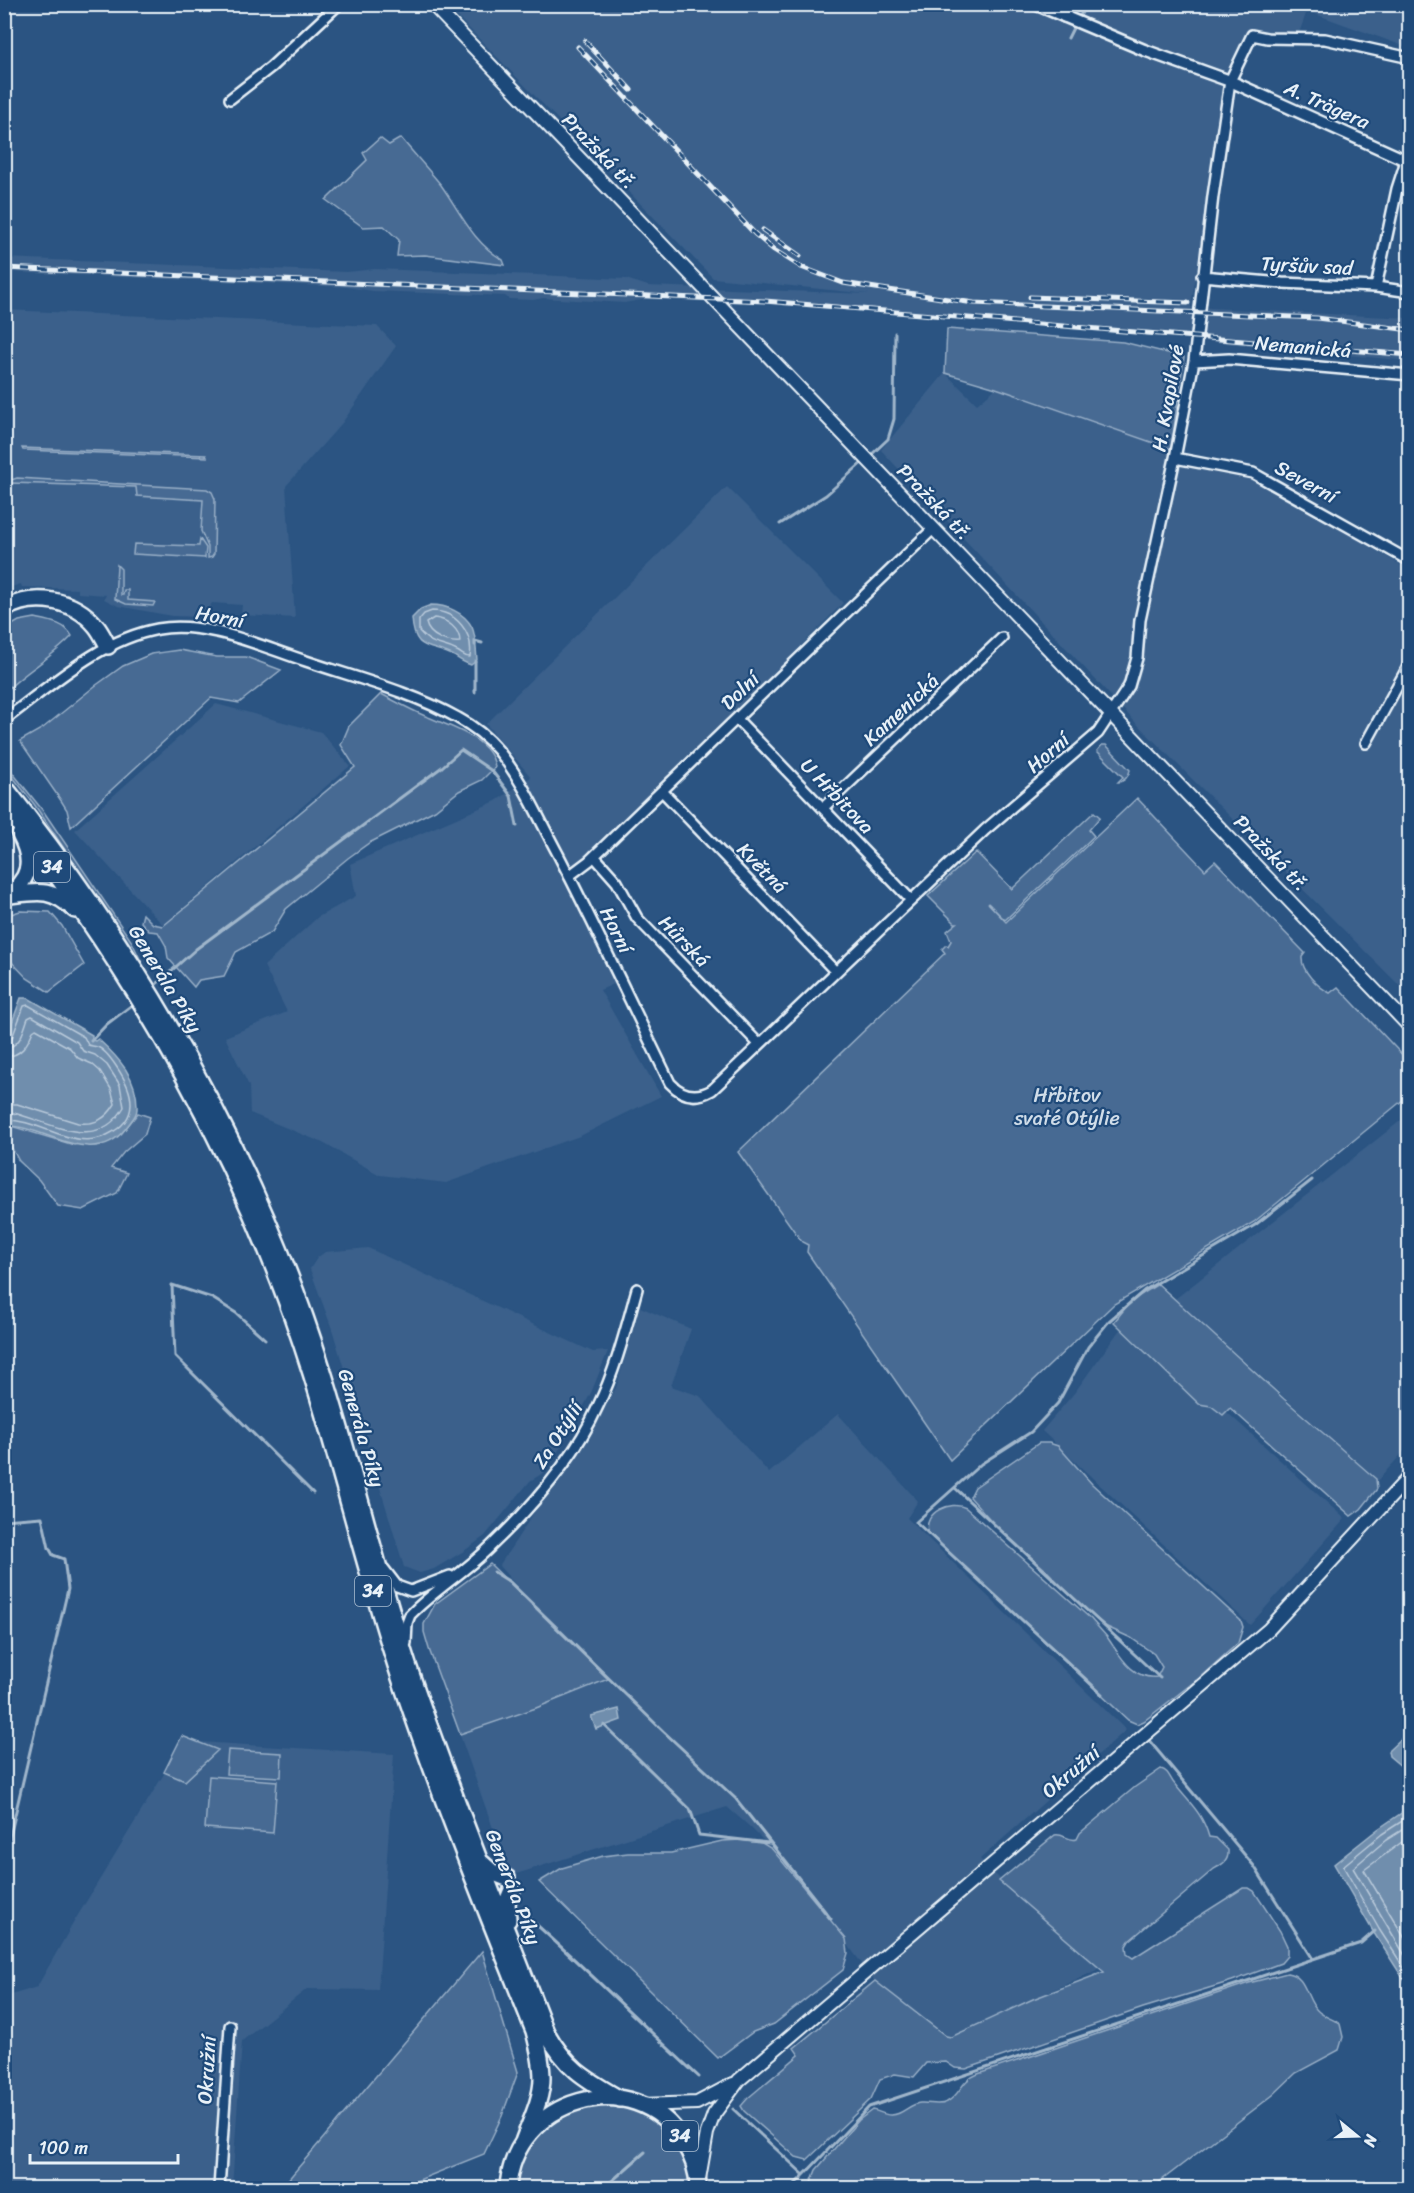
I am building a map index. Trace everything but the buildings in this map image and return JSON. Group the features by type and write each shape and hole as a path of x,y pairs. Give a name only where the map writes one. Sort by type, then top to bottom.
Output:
{"highway":[{"path":"4,609 23,602 39,600 71,605 95,625 108,646"},
{"name":"Generála Píky","path":"4,786 64,862 232,1143 263,1209 321,1367 409,1666 480,1861 546,2032 556,2051 572,2069 620,2099"},
{"path":"4,807 24,842 29,858 24,879 5,896"},
{"name":"Generála Píky","path":"4,807 53,867 96,931 135,978"},
{"path":"5,896 42,893 58,896 96,931"},
{"name":"Generála Píky","path":"159,1018 222,1148 278,1282 310,1371 379,1612 404,1689 456,1834 534,2031 540,2056 542,2080 523,2142"},
{"path":"480,1861 510,1884 507,1902 508,1935"},
{"name":"34","path":"508,2188 510,2170 523,2142 533,2128 560,2108 576,2101 598,2097 620,2099 641,2105 656,2113 680,2136 692,2158 698,2186"}],"main road":[{"name":"Pražská tř.","path":"432,4 1410,1027"},
{"name":"Okružní","path":"641,2105 697,2103 739,2080 1269,1629 1410,1476"},
{"name":"Okružní","path":"698,2186 707,2133 714,2114 739,2080"}],"street":[{"path":"230,99 271,67 339,4"},
{"name":"A. Trägera","path":"1035,4 1230,81 1408,162"},
{"path":"1070,4 1074,21"},
{"name":"H. Kvapilové","path":"1111,713 1129,686 1134,672 1140,620 1194,361 1202,276 1230,81 1252,35 1267,38 1325,39 1410,58"},
{"path":"1376,287 1398,189 1408,162"},
{"name":"Tyršův sad","path":"1202,276 1282,283 1376,287 1410,292"},
{"name":"Nemanická","path":"1194,361 1228,359 1410,375"},
{"name":"Severní","path":"1175,458 1253,473 1410,561"},
{"name":"Dolní","path":"569,876 594,856 933,529"},
{"name":"Horní","path":"6,719 108,646 159,628 184,628 224,633 377,684 457,717 484,735 511,767 569,876 670,1083 677,1090 691,1096 704,1095 712,1090 910,899 1098,733 1111,713"},
{"name":"Kamenická","path":"824,807 1002,638"},
{"path":"1366,743 1410,663"},
{"name":"U Hřbitova","path":"737,719 910,899"},
{"name":"Květná","path":"662,791 835,971"},
{"name":"Hůrská","path":"594,856 616,882 637,918 759,1044"},
{"name":"Za Otýlií","path":"409,1666 405,1634 410,1615 488,1550 521,1517 572,1452 598,1406 620,1349 637,1289"},
{"name":"Za Otýlií","path":"376,1557 392,1581 403,1590 411,1591 433,1584 461,1571"},
{"name":"Okružní","path":"219,2188 230,2026"}],"shaded area":[{"path":"446,5 1409,5 1409,48 1307,11 1298,36 1250,33 1224,91 1191,307 1409,318 1409,361 1081,329 767,304 647,299 624,303 543,298 509,299 505,296 373,291 346,287 5,272 5,258 347,272 375,269 537,275 626,279 648,286 869,294 713,278"},
{"path":"5,310 377,326 396,346 342,423 286,486 295,618 241,615 242,605 212,603 204,617 172,616 118,606 104,599 106,595 78,593 78,589 22,587 21,584 5,589"},
{"path":"945,373 977,404 996,388 1256,479 1409,570 1409,995 1136,723 881,450"},
{"path":"727,487 843,603 564,881 614,984 600,990 661,1096 580,1136 446,1183 380,1175 321,1142 250,1113 249,1086 225,1037 287,1012 264,966 318,917 356,896 350,864 496,801 531,777 486,724"},
{"path":"216,704 321,732 350,766 163,925 75,830"},
{"path":"1409,1114 1409,1446 1377,1481 1175,1299"},
{"path":"368,1248 593,1352 608,1351 591,1393 561,1447 543,1473 530,1481 485,1536 434,1569 420,1573 404,1567 332,1329 310,1269 317,1258 325,1252"},
{"path":"640,1307 691,1329 671,1386 700,1396 769,1473 838,1414 918,1501 907,1518 1126,1730 980,1859 1001,1880 999,1882 1101,1968 951,2037 946,2036 876,1983 846,1939 782,1859 727,1807 510,1876 457,1727 460,1734 536,1708 608,1679 537,1609 499,1566 616,1388"},
{"path":"1126,1321 1345,1519 1250,1625 1042,1431 1075,1392"},
{"path":"184,1741 394,1754 378,1990 307,1989 242,2041 232,2188 5,2188 5,1997 37,1987"}],"green space":[{"path":"380,138 389,145 401,138 441,185 475,236 492,253 503,260 505,265 425,255 397,256 399,240 384,226 363,227 326,200 367,160 363,153"},
{"path":"947,329 1123,342 1184,357 1171,449 996,388 945,373"},
{"path":"22,448 206,455 207,457 23,450"},
{"path":"17,478 207,489 212,492 215,499 214,554 208,558 208,547 201,531 203,500 137,496 136,487 10,483 7,485 5,548 5,487 8,481"},
{"path":"200,539 206,548 205,558 133,554 134,544 199,546"},
{"path":"117,565 121,569 121,595 124,590 128,590 128,600 155,602 153,606 126,604 115,599"},
{"path":"35,618 61,625 72,636 5,692 5,629 19,621"},
{"path":"179,650 217,657 246,657 281,670 239,703 211,698 71,827 67,810 20,741 43,728 123,666 151,654"},
{"path":"381,694 477,740 492,757 495,767 482,780 459,791 435,810 369,843 348,858 286,909 272,932 236,952 224,976 199,980 194,987 168,958 166,946 158,932 149,931 141,922 143,914 153,924 163,926 355,767 341,745 349,726"},
{"path":"1102,745 1106,745 1130,770 1122,781 1118,782 1123,777 1097,751"},
{"path":"4,762 44,812 132,942 143,965 34,804 5,767"},
{"name":"Hřbitov svaté Otýlie","path":"1137,798 1205,870 1215,861 1305,953 1302,957 1304,968 1316,983 1330,993 1338,987 1409,1062 1409,1095 1254,1222 1114,1304 950,1460 807,1252 808,1245 802,1242 738,1152 945,953 942,949 951,941 947,931 957,923 928,896 976,852 1012,889 1094,812 1100,817 1089,830 1094,836 1005,920 988,903 1006,922"},
{"path":"20,911 50,912 62,926 84,965 49,992 27,978 5,955 5,916"},
{"path":"138,1113 150,1117 145,1134 124,1152 111,1168 127,1173 117,1193 83,1210 58,1206 39,1180 19,1161 5,1139 4,1126 11,1126 74,1145 121,1134"},
{"path":"1158,1284 1376,1479 1377,1489 1361,1509 1351,1516 1230,1408 1223,1415 1211,1406 1199,1404 1114,1322 1131,1301"},
{"path":"1039,1443 1058,1446 1092,1484 1241,1621 1243,1627 1238,1643 1199,1678 1137,1724 1128,1720 928,1532 930,1519 939,1510 953,1506 966,1508 1091,1619 1128,1665 1140,1675 1157,1677 1162,1667 1154,1654 1131,1638 1107,1627 1082,1607 1047,1571 996,1526 970,1497 975,1487"},
{"path":"490,1564 608,1679 536,1708 460,1734 429,1649 424,1624 435,1604"},
{"path":"182,1736 218,1750 185,1781 164,1772"},
{"path":"228,1750 282,1753 281,1777 226,1774"},
{"path":"1161,1769 1167,1772 1198,1813 1209,1837 1216,1838 1228,1850 1228,1857 1223,1864 1214,1869 1129,1941 1126,1946 1127,1954 1133,1958 1243,1888 1249,1888 1254,1891 1287,1946 1287,1956 1281,1963 966,2069 955,2068 946,2062 926,2063 914,2077 895,2074 880,2079 871,2099 807,2160 796,2157 744,2111 741,2106 748,2098 799,2055 794,2048 875,1981 946,2036 951,2037 1033,1999 1104,1972 999,1881 1055,1835 1077,1839 1080,1833 1135,1787"},
{"path":"209,1776 277,1781 273,1833 205,1828"},
{"path":"740,1840 762,1843 772,1849 846,1939 848,1953 843,1970 774,2024 753,2032 718,2058 539,1882 562,1868 603,1856 628,1853 671,1853 722,1841"},
{"path":"482,1951 518,2072 502,2116 484,2154 399,2188 281,2188"},
{"path":"1287,1973 1299,1979 1319,2012 1340,2024 1343,2037 1339,2050 1296,2073 1273,2095 1158,2183 1046,2188 809,2188 816,2170 859,2120 872,2110 894,2115 916,2104 944,2103 952,2098 968,2080 978,2074 1249,1983"},
{"path":"612,2104 647,2116 667,2130 682,2149 692,2188 517,2188 518,2176 527,2152 542,2130 552,2121 579,2109"}],"water":[{"path":"431,605 454,610 469,622 474,635 477,660 471,665 446,652 425,646 416,637 412,618 421,609"},
{"path":"21,998 28,998 92,1035 92,1040 98,1039 126,1069 134,1088 137,1112 126,1128 113,1140 99,1146 83,1146 20,1127 5,1126 5,1041"},
{"path":"619,1709 621,1720 596,1729 591,1716"},
{"path":"1403,1737 1409,1742 1410,1759 1402,1767 1389,1756 1388,1751"},
{"path":"1409,1808 1410,1985 1408,1986 1334,1864"}],"waterway":[{"path":"1079,18 1086,4"},
{"path":"1068,38 1075,24"},
{"path":"869,457 888,439 894,419 895,333"},
{"path":"780,524 826,495 864,461"},
{"path":"475,645 475,641 482,643"},
{"path":"475,661 475,692"},
{"path":"152,988 196,949 442,767 461,750 492,771 511,796 517,826"},
{"path":"91,1041 107,1024 136,1002"},
{"path":"1102,1694 916,1522 981,1464 1031,1432 1058,1403 1088,1347 1109,1321 1145,1290 1255,1225 1312,1180"},
{"path":"4,1280 7,1280 4,1291"},
{"path":"265,1339 236,1313 212,1298 172,1285 175,1356 313,1493"},
{"path":"955,1488 1160,1678"},
{"path":"4,1520 42,1517 49,1548 53,1555 64,1559 68,1589 4,1862"},
{"path":"494,1572 510,1582 736,1799 831,1919"},
{"path":"604,1725 690,1809 699,1835 769,1843"},
{"path":"1147,1738 1254,1866 1313,1959"},
{"path":"521,1911 699,2077"},
{"path":"733,2109 804,2175 869,2107 1361,1943 1375,1931"},
{"path":"604,2188 645,2152"},
{"path":"791,2188 804,2175"}],"railway":[{"path":"585,41 631,90"},
{"path":"578,47 755,234 774,250 801,267 843,283 974,303 1317,318 1410,330"},
{"path":"763,230 800,256"},
{"path":"4,268 765,301 1410,355"},
{"path":"1030,297 1188,303"}]}
